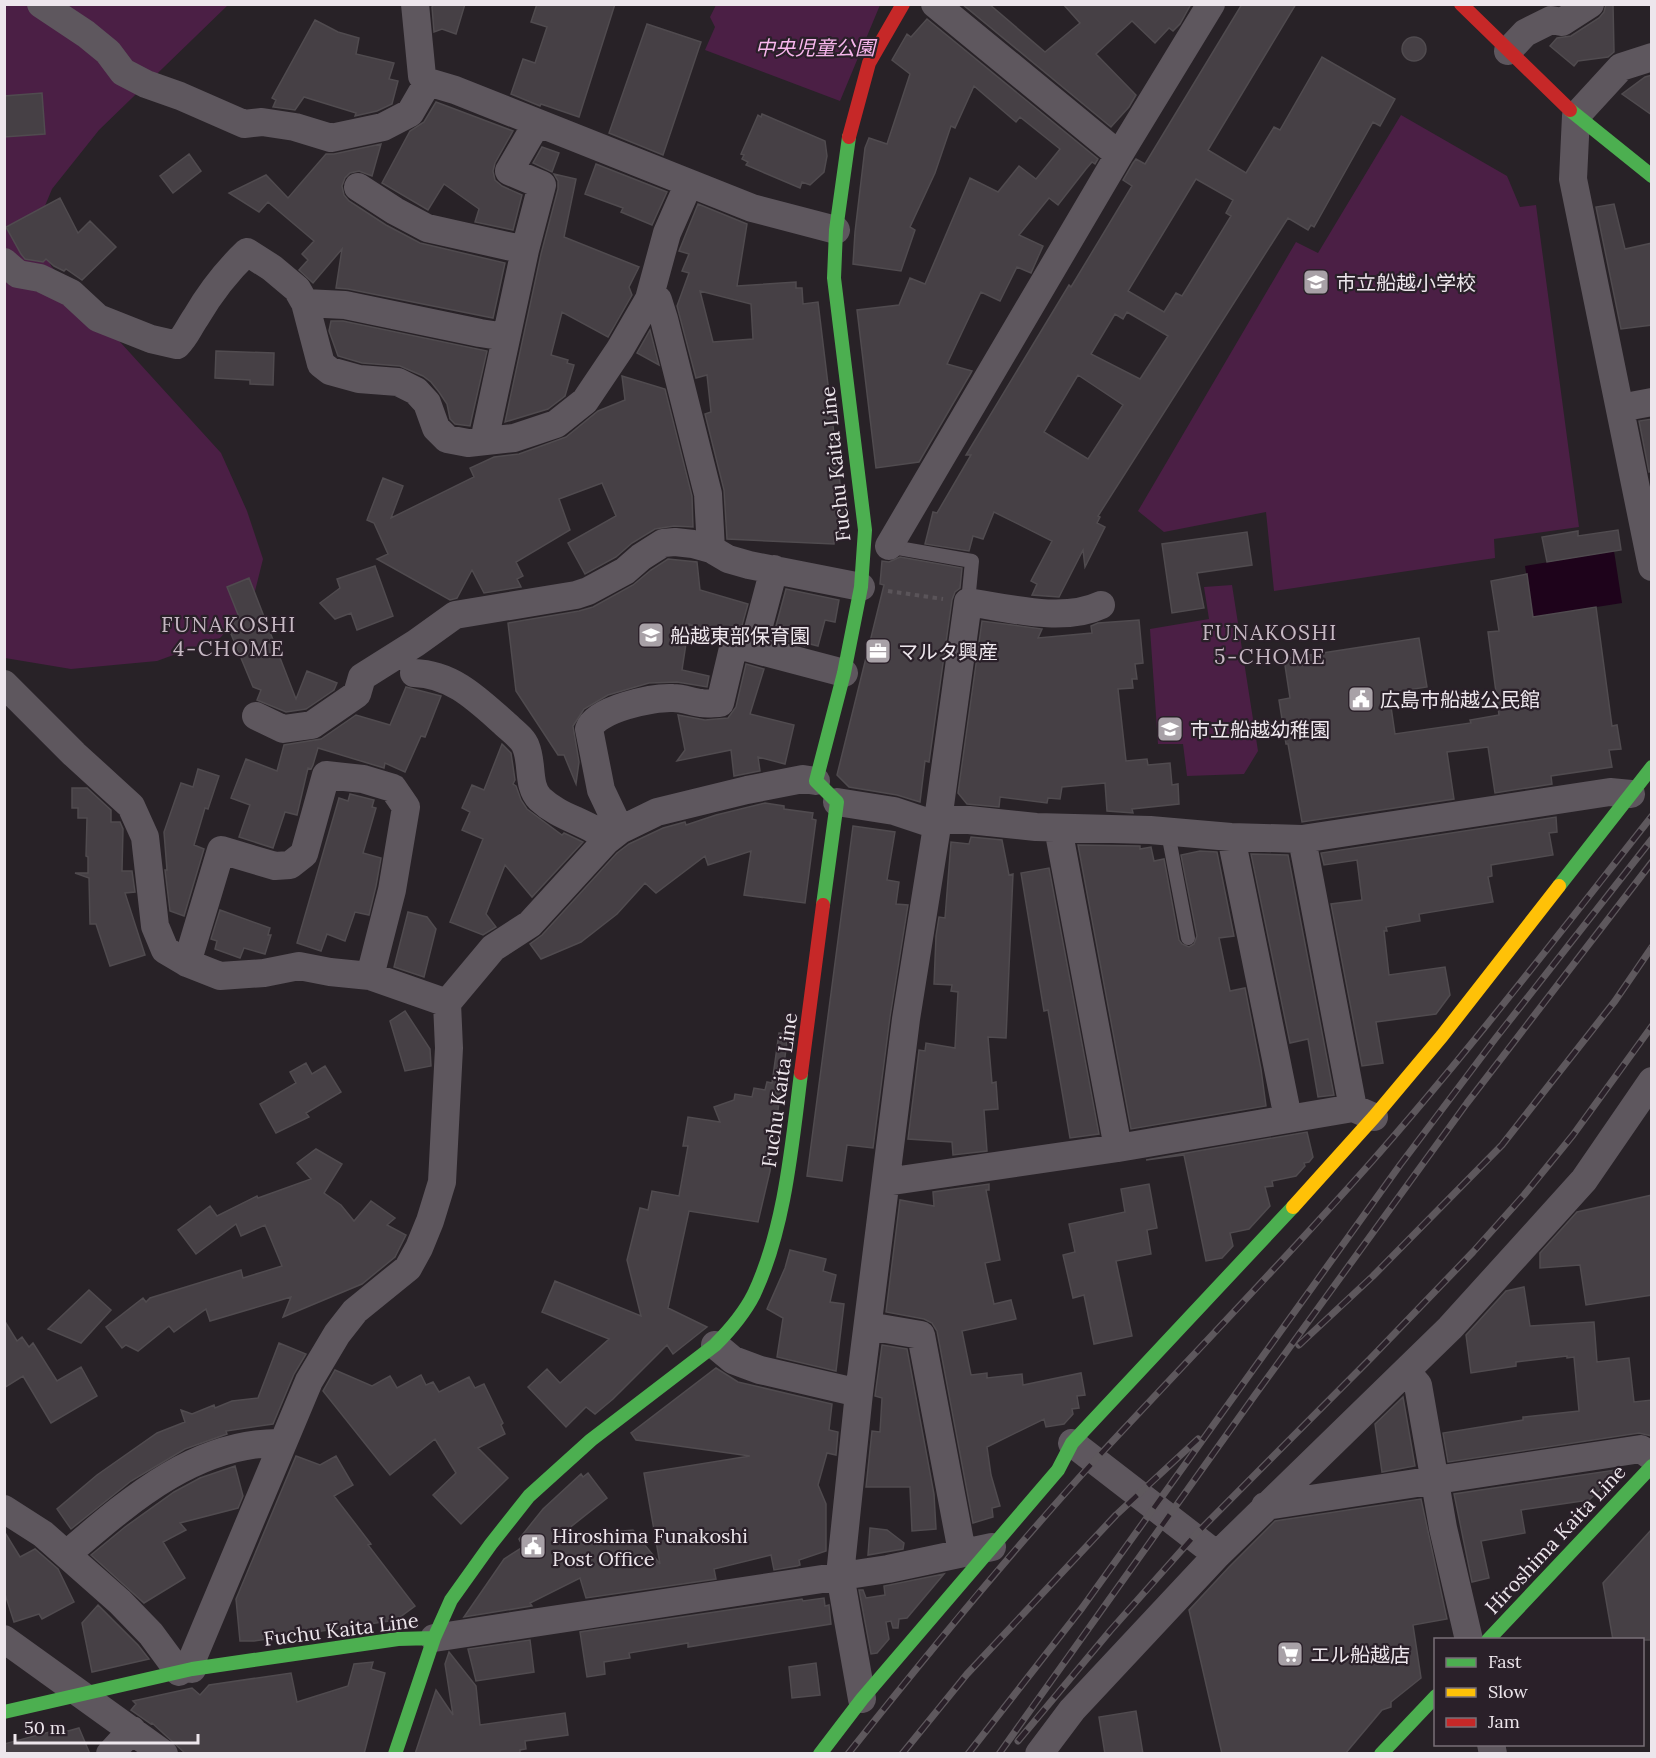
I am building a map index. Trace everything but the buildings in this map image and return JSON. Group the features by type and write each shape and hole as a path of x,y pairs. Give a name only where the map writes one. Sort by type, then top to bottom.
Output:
{"main road":[{"name":"Fuchu Kaita Line","path":"816,781 844,673 861,586 877,544 865,530 834,278 836,230 846,144 870,63 903,4"},
{"path":"1461,4 1576,116 1652,176"},
{"path":"820,1754 862,1700 1058,1470 1072,1443 1254,1251 1364,1113 1442,1036 1652,767"},
{"path":"816,781 837,802"},
{"name":"Fuchu Kaita Line","path":"4,1712 185,1670 398,1640 434,1638 451,1600 529,1496 591,1440 715,1345 728,1332 753,1296 768,1261 788,1174 837,802"},
{"name":"Hiroshima Kaita Line","path":"1490,1638 1652,1466"},
{"path":"395,1754 434,1638"},
{"path":"1381,1754 1434,1697"}],"street":[{"path":"41,4 78,28 108,52 123,72 146,84 244,124 262,122 296,127 330,138 383,127 410,113 428,82"},
{"path":"415,4 422,76 428,82 752,208 836,230"},
{"path":"935,4 1119,155"},
{"path":"877,544 1211,4"},
{"path":"1508,51 1549,12 1562,22 1590,4"},
{"path":"1652,57 1622,67 1576,116 1573,179 1652,567"},
{"path":"484,441 525,250 542,185 509,171 537,123"},
{"path":"4,262 18,274 40,278 71,293 98,318 151,339 177,345 185,337 227,271 247,252 272,268 297,289 305,303 321,364 339,375 398,382 416,391 427,403 436,428 447,439 468,443 514,438 556,424 585,401 620,349 649,299 667,233 689,183"},
{"path":"358,187 427,228 525,250"},
{"path":"649,299 658,300 664,319 708,494 711,549"},
{"path":"305,303 345,305 506,337"},
{"path":"1620,408 1652,402"},
{"path":"256,716 283,729 312,725 357,694 362,677 455,615 576,595 588,591 625,571 663,543 693,544 711,549 728,559 861,586"},
{"path":"753,648 774,569"},
{"path":"862,1700 840,1575 859,1393 906,1019 938,820 968,602 1042,612 1069,613 1088,611 1101,604"},
{"path":"613,836 589,729 591,722 643,701 674,698 700,703 720,703 734,644 844,673"},
{"path":"414,673 445,679 467,690 525,744 531,763 533,789 540,799 565,818 613,836"},
{"path":"4,684 131,807 145,837 155,926 165,950 187,963 220,976 264,973 299,966 370,976 447,1003"},
{"path":"187,963 221,850 275,866 290,865 303,854 326,775 363,779 393,788 406,807 392,890 370,976"},
{"path":"4,1509 43,1534 67,1554 136,1617 172,1660 185,1670 194,1655 309,1382 337,1334 355,1311 408,1268 430,1221 442,1182 449,1048 447,1003 493,948 530,924 613,836 657,812 747,789 803,779 816,781"},
{"path":"837,802 894,811 927,822 969,820 1058,828 1150,830 1231,837 1302,839 1610,792 1631,794"},
{"path":"1058,828 1118,1148"},
{"path":"1231,837 1288,1118"},
{"path":"886,1182 1118,1148 1288,1118 1364,1113 1302,839"},
{"path":"1039,1754 1072,1710 1217,1555 1450,1328 1584,1180 1652,1081"},
{"path":"868,1326 921,1335 962,1552"},
{"path":"715,1345 733,1360 760,1370 859,1393"},
{"path":"1406,1371 1418,1384 1443,1528 1469,1638"},
{"path":"67,1554 134,1499 162,1479 186,1466 218,1453 248,1446 283,1443"},
{"path":"1072,1443 1217,1555"},
{"path":"1265,1506 1641,1449 1652,1457"},
{"path":"434,1638 888,1569 992,1547"},
{"path":"4,1640 164,1754"},
{"path":"110,1754 132,1730"}],"lane":[{"path":"877,544 972,561 968,602"},
{"path":"1168,833 1188,938"}],"path":[{"path":"861,586 968,602"}],"green space":[{"path":"4,5 228,5 99,130 52,189 37,225 51,266 221,453 247,511 263,559 252,603 220,638 157,661 71,669 5,658"},
{"name":"中央児童公園","path":"716,5 880,5 840,101 705,50 715,27 710,17"},
{"path":"1401,115 1507,176 1520,207 1536,205 1579,527 1494,539 1495,558 1274,591 1266,512 1164,532 1138,511 1296,242 1318,253"},
{"path":"1232,585 1258,751 1244,774 1187,776 1183,744 1158,744 1150,629 1209,619 1204,587"}],"shaded area":[{"path":"1614,551 1622,603 1533,617 1525,566"}],"railway":[{"path":"848,1754 969,1604 1032,1531 1096,1459 1299,1242 1440,1082 1652,816"},
{"path":"968,1754 1082,1608 1400,1165 1495,1039 1652,839"},
{"path":"999,1754 1467,1103 1652,862"},
{"path":"1299,1345 1373,1276 1502,1145 1615,1001 1652,947"},
{"path":"1018,1741 1110,1631 1196,1534 1370,1359 1473,1252 1524,1195 1573,1135 1652,1026"},
{"path":"902,1754 967,1674 1116,1515 1198,1439"}],"traffic: fast":[{"path":"1570,110 1652,176"},
{"path":"823,905 837,802 816,781 844,673 861,587 865,530 834,278 836,230 849,137"},
{"path":"1559,886 1652,767"},
{"path":"395,1754 434,1638 451,1600 491,1544 529,1496 591,1440 715,1345 737,1321 750,1301 765,1268 780,1214 801,1073"},
{"path":"820,1754 862,1699 1058,1470 1072,1443 1293,1207"},
{"path":"1490,1638 1652,1466"},
{"path":"4,1712 192,1669 398,1639 434,1638"},
{"path":"1381,1754 1434,1698"}],"traffic: slow":[{"path":"1293,1207 1374,1117 1442,1036 1559,886"}],"traffic: jam":[{"path":"849,137 869,63 903,4"},
{"path":"1461,4 1570,110"},
{"path":"801,1073 823,905"}],"place":[{"name":"市立船越小学校","path":"1316,282"},
{"name":"船越東部保育園","path":"651,635"},
{"name":"マルタ興産","path":"878,651"},
{"name":"広島市船越公民館","path":"1361,699"},
{"name":"市立船越幼稚園","path":"1170,729"},
{"name":"Hiroshima Funakoshi Post Office","path":"533,1546"},
{"name":"エル船越店","path":"1290,1654"}],"district":[{"name":"FUNAKOSHI 4-CHOME","path":"229,636"},
{"name":"FUNAKOSHI 5-CHOME","path":"1270,644"}]}
